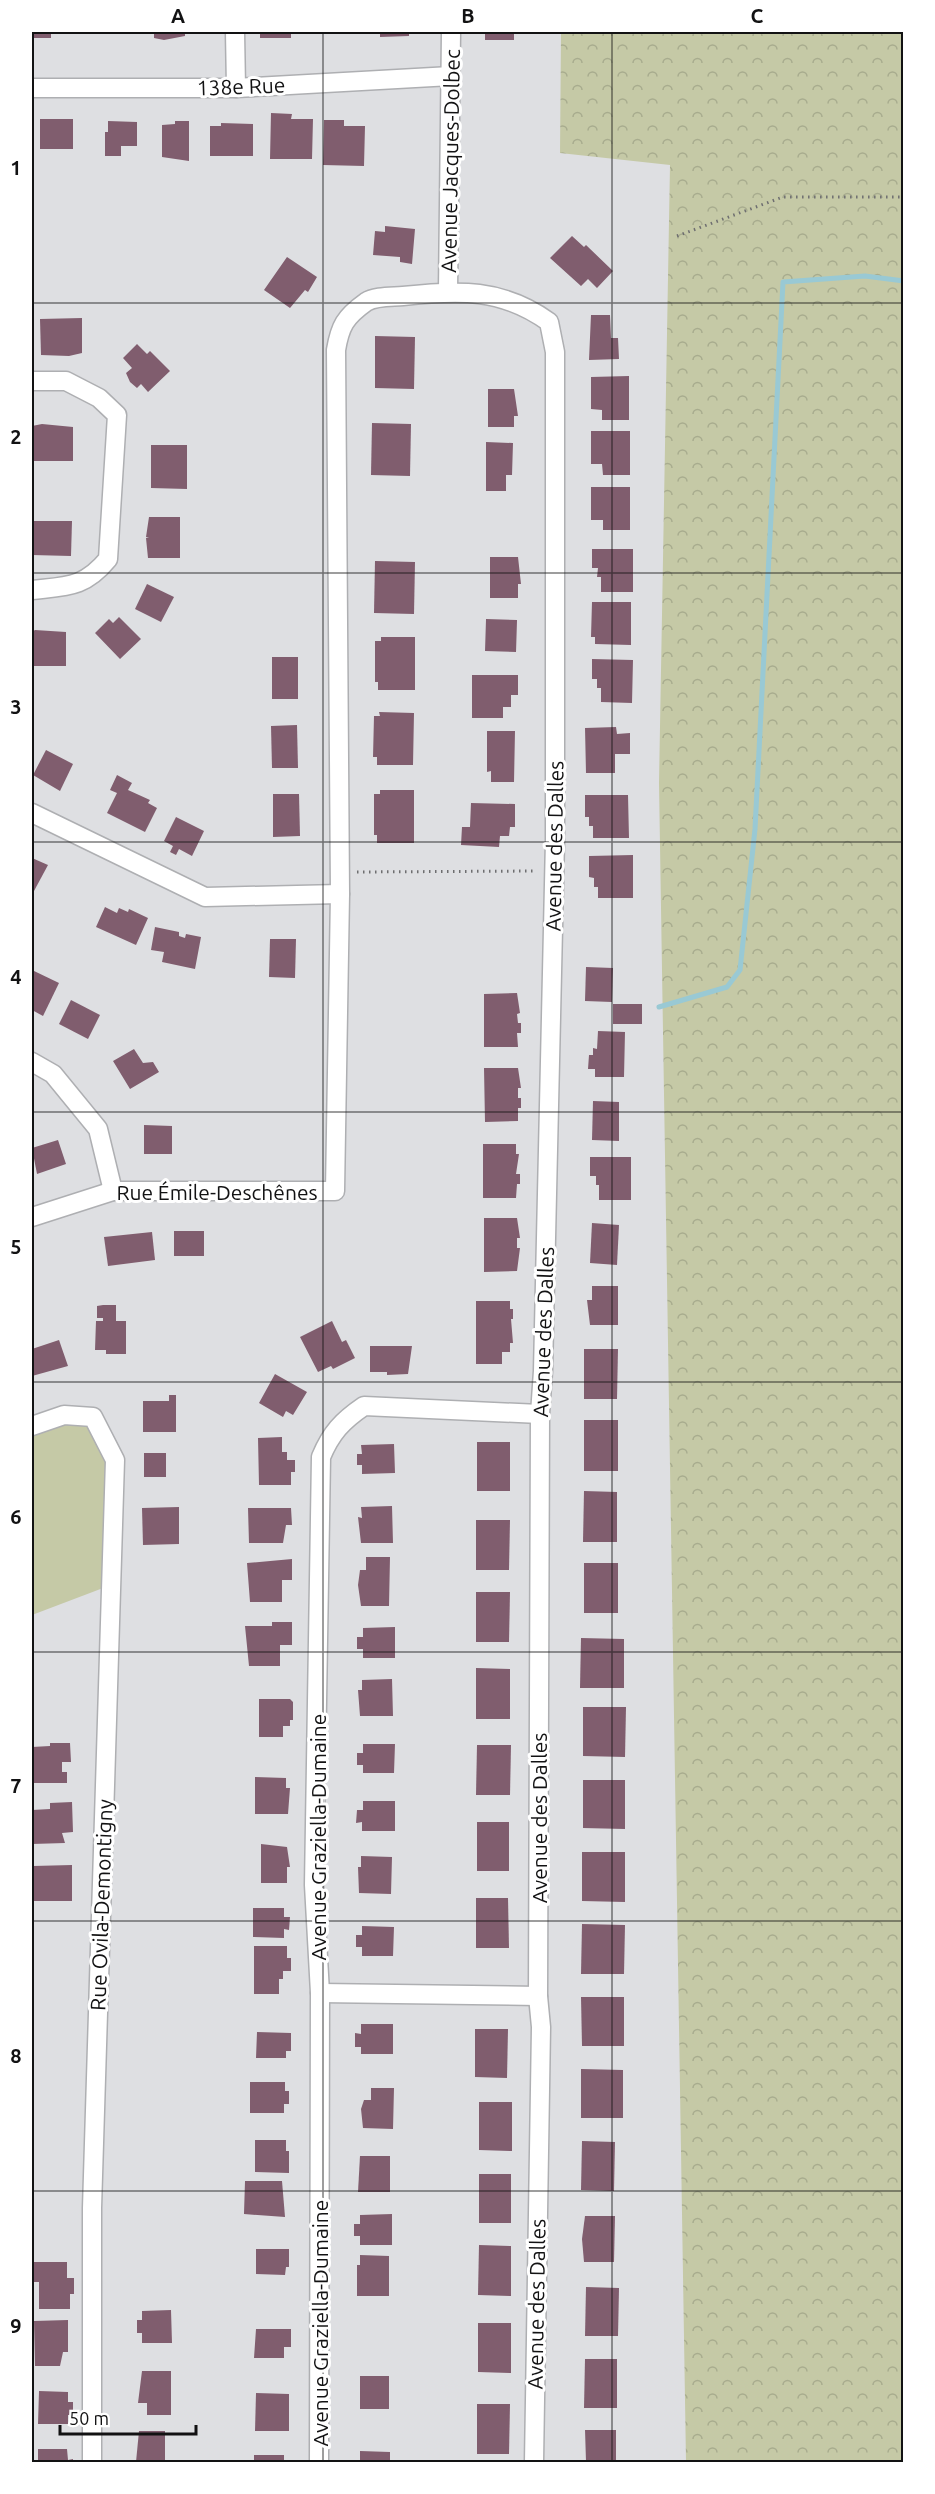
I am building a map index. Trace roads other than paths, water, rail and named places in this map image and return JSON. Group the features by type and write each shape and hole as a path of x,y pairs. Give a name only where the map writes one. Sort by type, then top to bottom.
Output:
{"street":[{"path":"236,32 236,88"},
{"name":"Avenue Jacques-Dolbec","path":"448,291 452,32"},
{"name":"138e Rue","path":"32,88 236,88 451,76"},
{"name":"Avenue des Dalles","path":"335,1191 340,894 336,350 340,327 369,300 448,291 502,297 528,307 549,322 555,352 554,871 543,1371 540,1413 538,1996 541,2027 534,2463"},
{"path":"32,381 66,381 99,398 117,415 108,559 95,575 78,585 32,590"},
{"path":"32,813 206,897 340,894"},
{"path":"32,1062 53,1074 98,1129 113,1191"},
{"name":"Rue Émile-Deschênes","path":"32,1216 113,1191 335,1191"},
{"name":"Avenue Graziella-Dumaine","path":"319,2463 320,1993 314,1885 321,1457 330,1435 342,1420 364,1406 540,1413"},
{"name":"Rue Ovila-Demontigny","path":"32,1426 64,1415 93,1418 115,1460 92,2208 92,2463"},
{"path":"320,1993 538,1996"}],"waterway":[{"path":"659,1007 727,987 740,970 755,829 783,282 865,276 904,281"}]}
